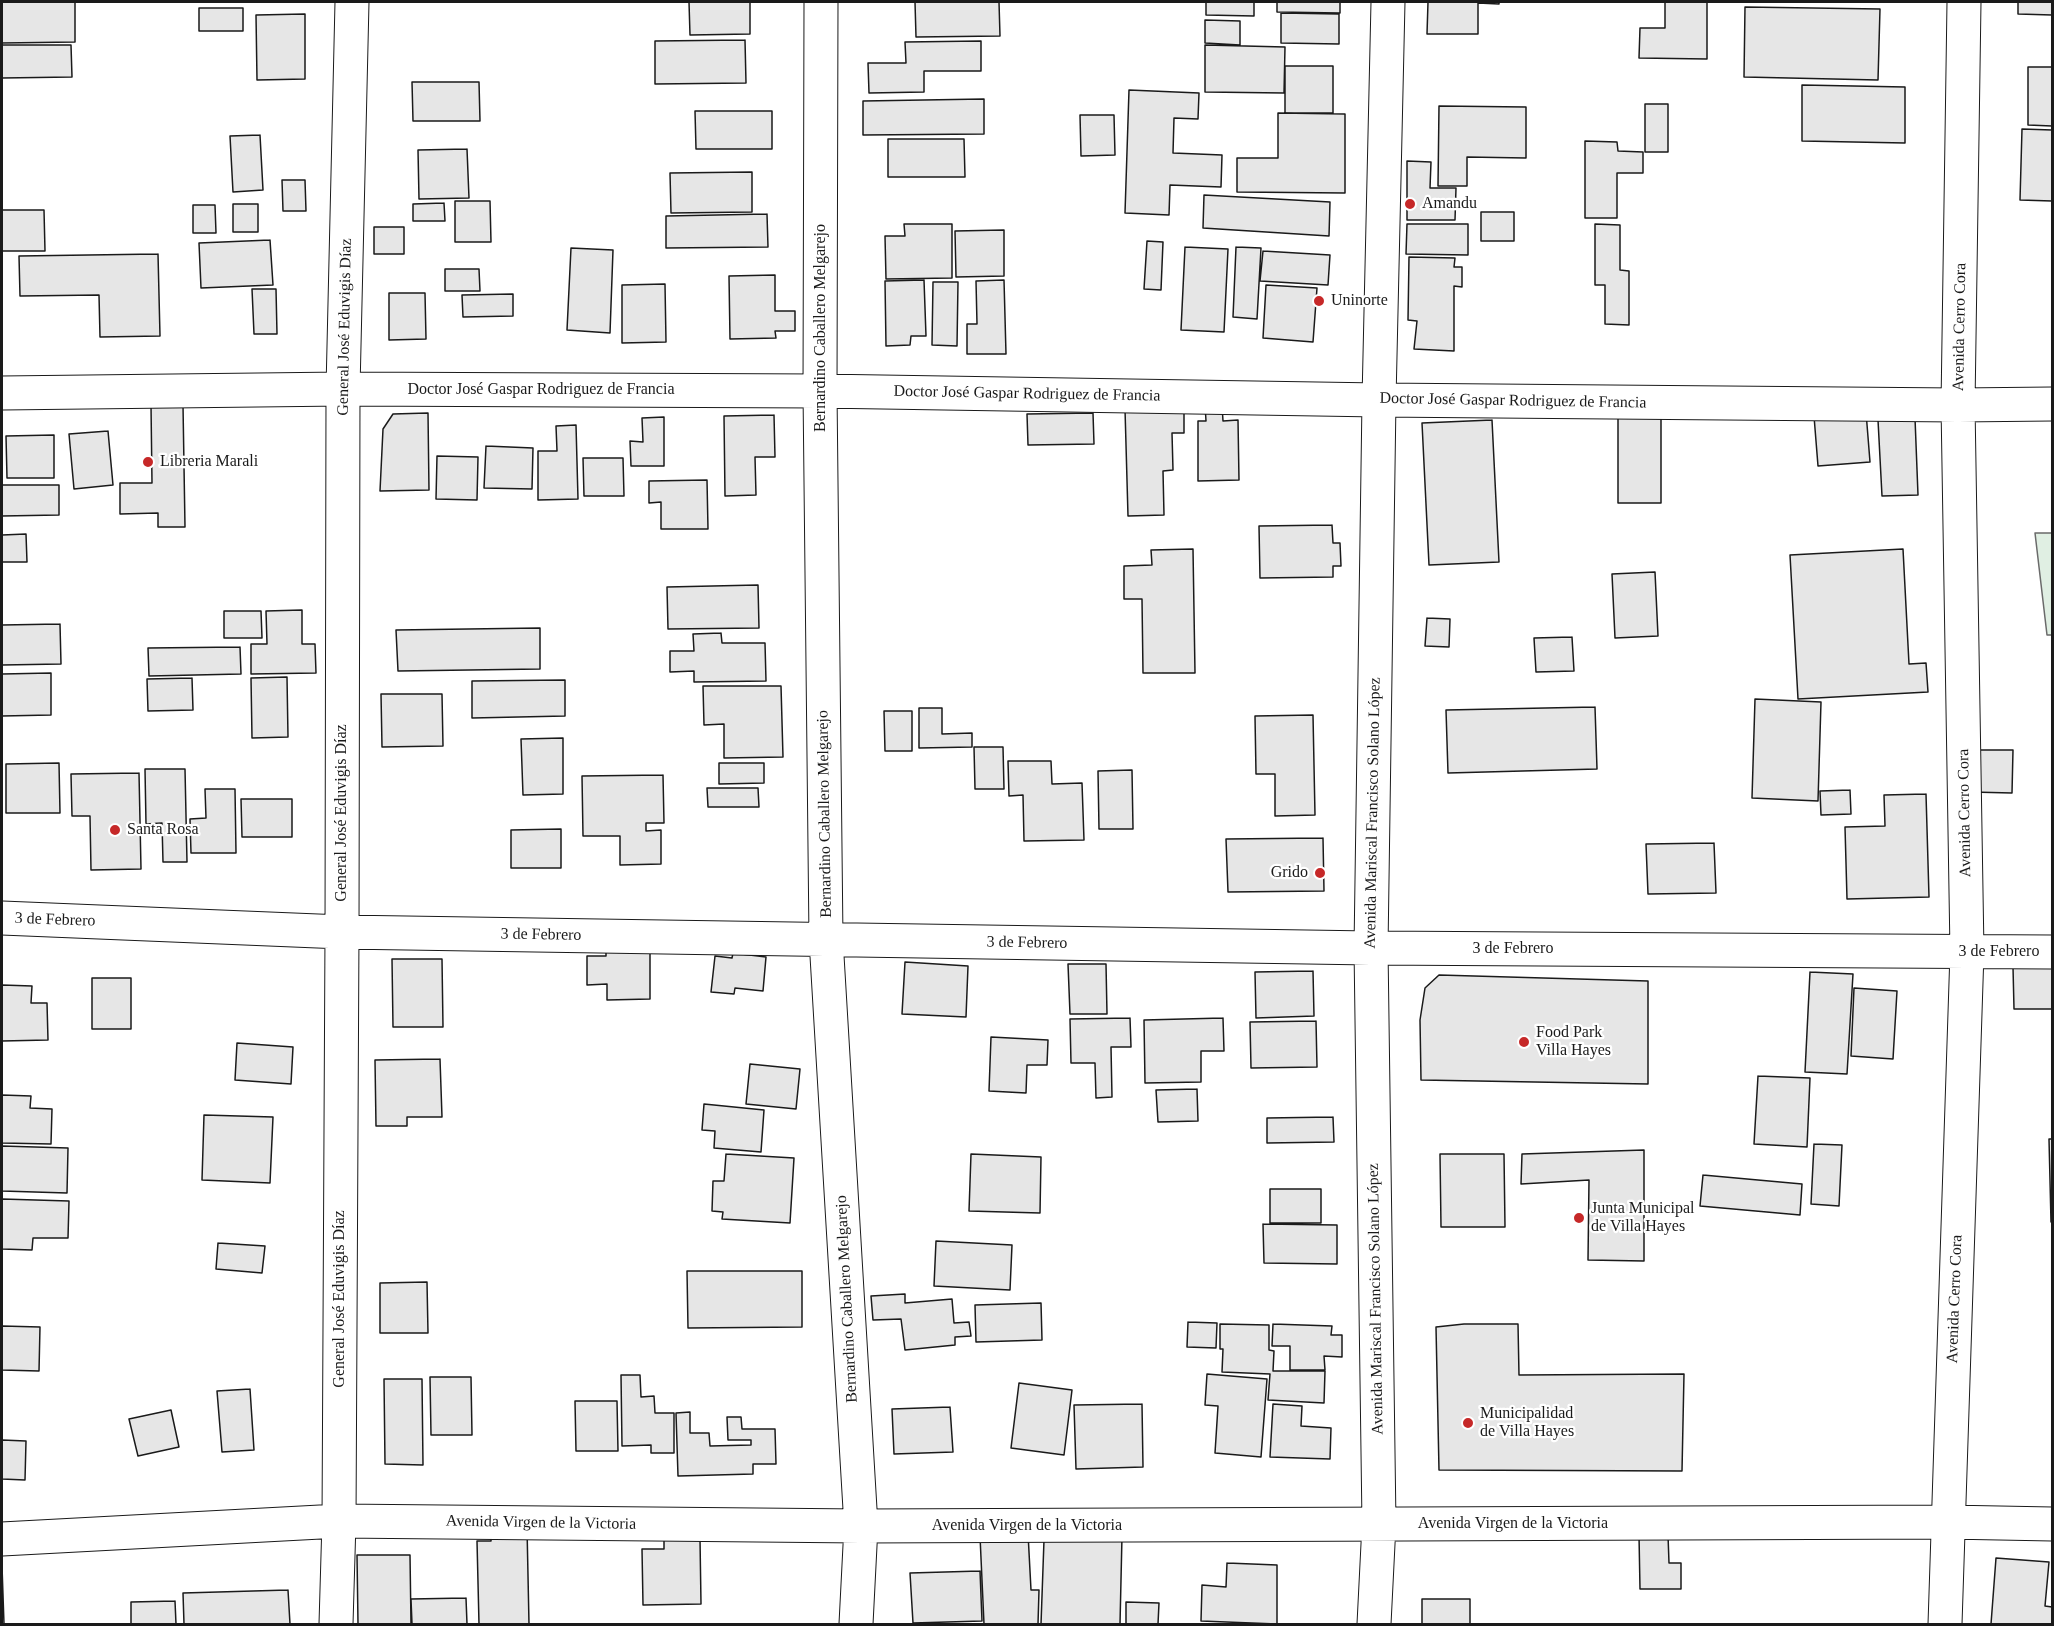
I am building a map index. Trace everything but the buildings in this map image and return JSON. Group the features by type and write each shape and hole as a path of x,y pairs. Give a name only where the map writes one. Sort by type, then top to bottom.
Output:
{"street":[{"name":"General José Eduvigis Díaz","path":"336,1624 339,1521 343,389 352,2"},
{"name":"Bernardino Caballero Melgarejo","path":"821,2 820,391 826,939 861,1526 856,1624"},
{"name":"Avenida Mariscal Francisco Solano López","path":"1374,1624 1378,1524 1371,948 1379,400 1388,2"},
{"name":"Avenida Cerro Cora","path":"1945,1624 1967,952 1958,405 1964,2"},
{"name":"Doctor José Gaspar Rodriguez de Francia","path":"2,393 343,389 820,391 1379,400 2052,405"},
{"name":"3 de Febrero","path":"2,918 342,932 1371,948 2052,952"},
{"name":"Avenida Virgen de la Victoria","path":"2,1539 339,1521 861,1526 1947,1522 2052,1524"}],"green space":[{"path":"2035,533 2052,533 2052,635 2047,635"}],"place":[{"name":"Amandu","path":"1410,204"},
{"name":"Uninorte","path":"1319,301"},
{"name":"Libreria Marali","path":"148,462"},
{"name":"Santa Rosa","path":"115,830"},
{"name":"Grido","path":"1320,873"},
{"name":"Food Park Villa Hayes","path":"1524,1042"},
{"name":"Junta Municipal de Villa Hayes","path":"1579,1218"},
{"name":"Municipalidad de Villa Hayes","path":"1468,1423"}]}
